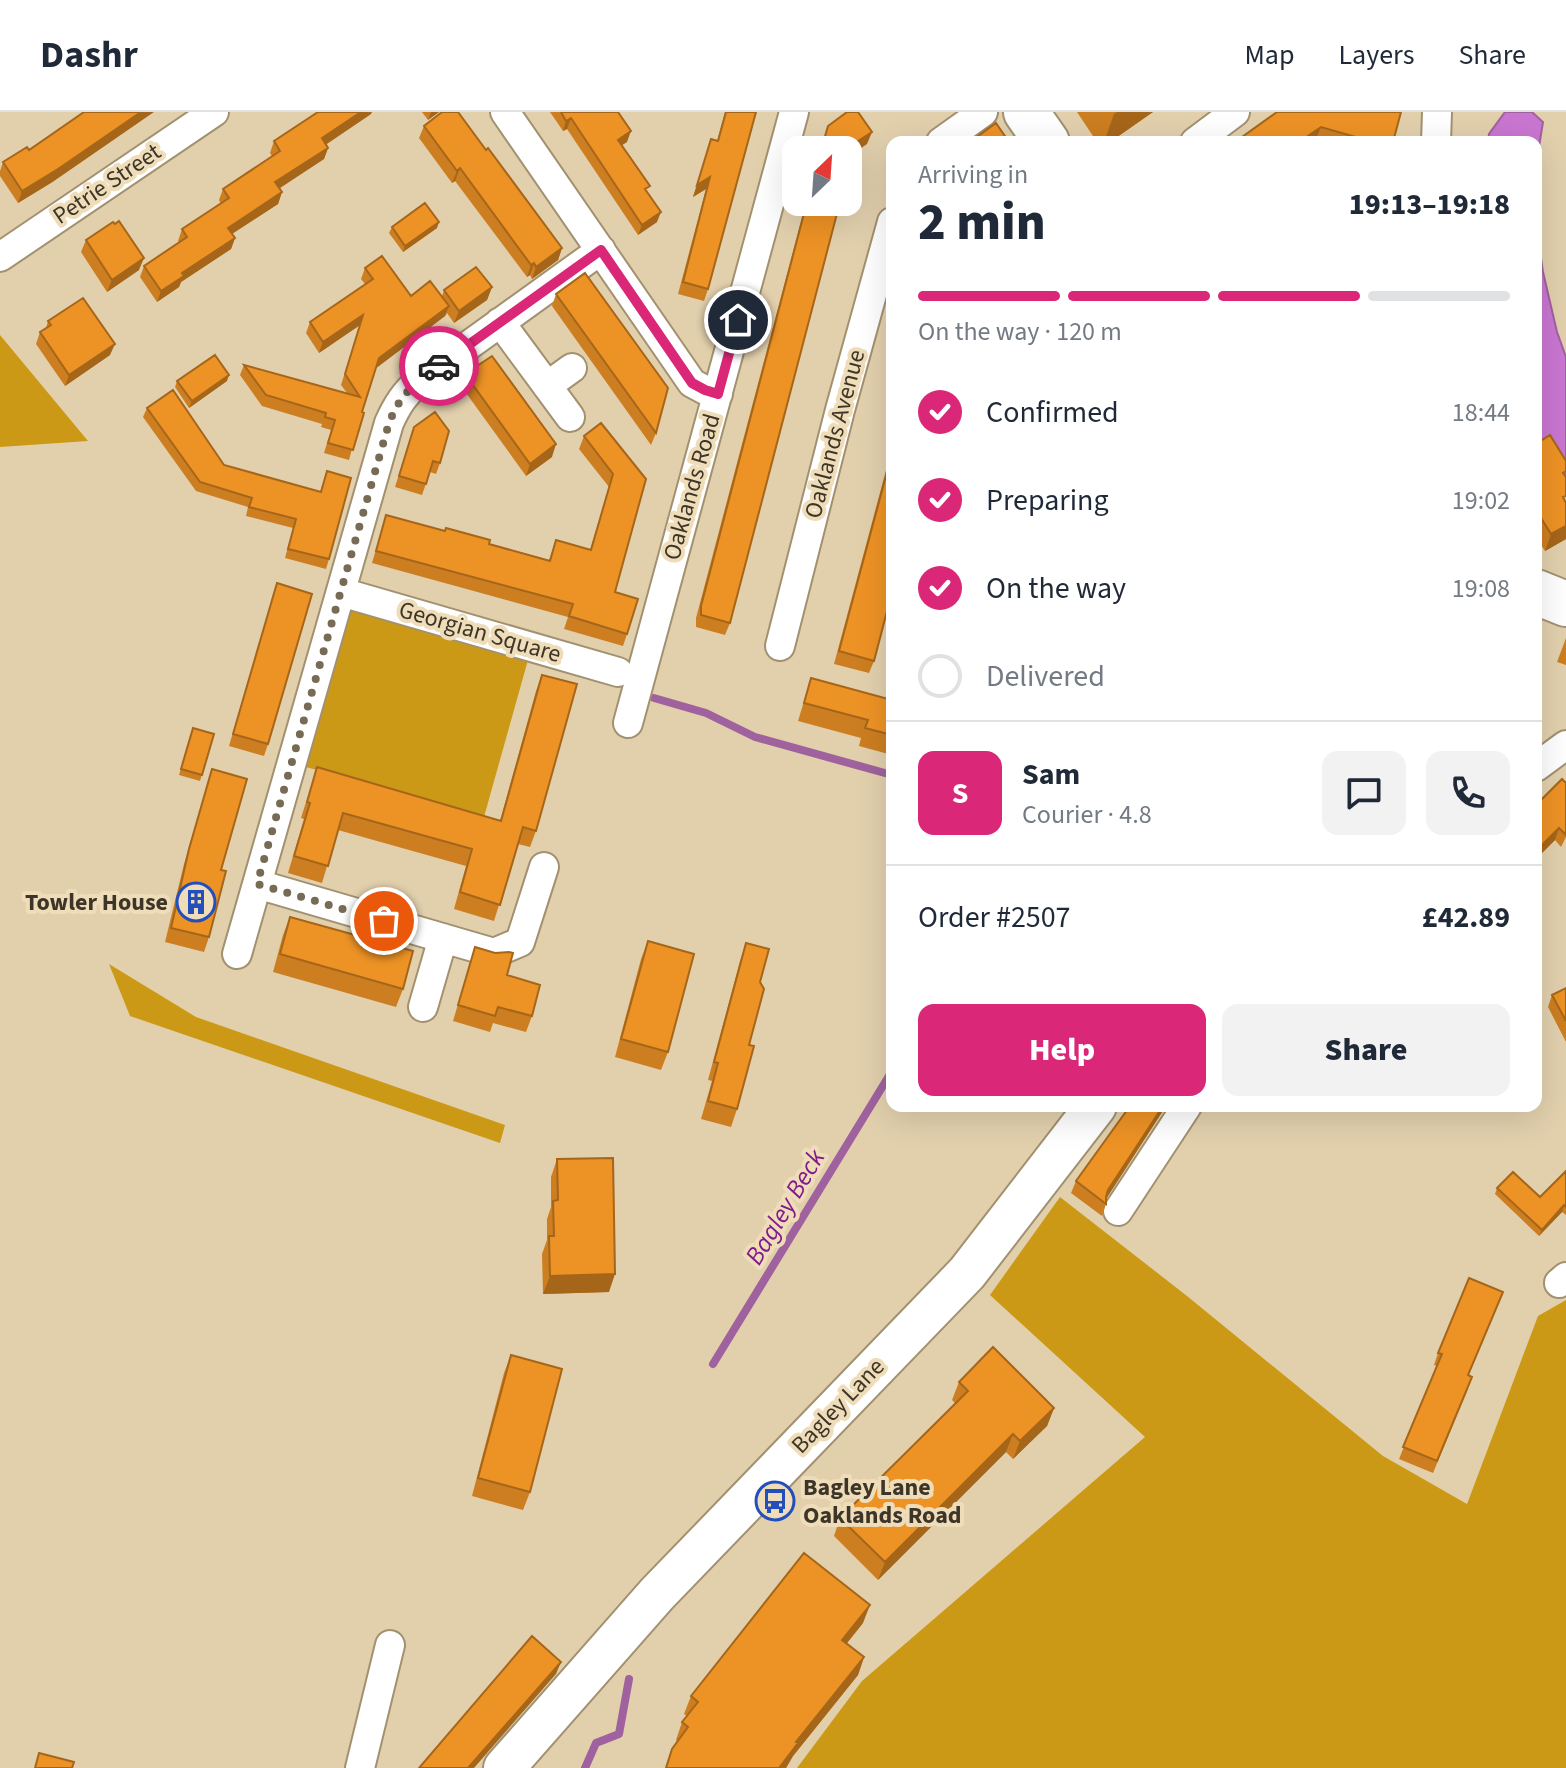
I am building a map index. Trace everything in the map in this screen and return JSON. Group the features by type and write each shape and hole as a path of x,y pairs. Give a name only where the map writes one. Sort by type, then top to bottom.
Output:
{"main road":[{"path":"1026,112 1043,136"},
{"path":"1542,594 1566,604"}],"street":[{"name":"Petrie Street","path":"0,257 214,112"},
{"path":"505,112 692,383 718,394"},
{"name":"Oaklands Road","path":"628,723 794,112"},
{"path":"949,136 983,112"},
{"path":"1203,136 1235,112"},
{"path":"1436,136 1437,112"},
{"name":"Oaklands Avenue","path":"780,646 886,244"},
{"path":"237,954 396,406 419,381 601,250"},
{"path":"500,322 570,417"},
{"path":"547,386 572,368"},
{"name":"Georgian Square","path":"341,592 618,672"},
{"path":"1542,763 1566,745"},
{"path":"257,884 494,953 520,942 544,867"},
{"path":"423,1007 443,938"},
{"name":"Bagley Lane","path":"504,1768 657,1594 967,1273 1091,1112"},
{"path":"1118,1211 1183,1112"},
{"path":"360,1768 390,1645"}],"shaded area":[{"path":"1505,112 1532,112 1543,122 1541,136 1489,134"},
{"path":"1542,265 1566,357 1566,487 1542,447"},
{"path":"0,335 88,441 0,447"},
{"path":"350,610 528,660 484,817 306,767"},
{"path":"109,964 196,1017 505,1125 500,1143 130,1016"},
{"path":"1060,1197 1383,1456 1467,1504 1538,1316 1566,1300 1566,1768 797,1768 862,1681 1145,1437 990,1295"}],"building":[{"path":"84,112 141,112 22,191 3,162 27,147 29,150"},
{"path":"318,112 361,112 322,138 328,148 275,182 282,192 228,228 235,238 182,273 184,276 161,291 144,266 187,237 182,229 229,198 223,189 280,151 274,141"},
{"path":"442,112 458,112 562,248 536,267 534,263 531,265 460,168 457,171 424,126"},
{"path":"561,112 618,112 631,131 618,140 650,186 645,189 661,212 642,225 571,118 566,121"},
{"path":"726,112 756,112 708,289 683,282 710,177 697,185 711,139 718,141"},
{"path":"847,112 858,112 872,132 862,138 862,136 825,136 828,126"},
{"path":"1277,112 1401,112 1395,136 1352,136 1321,127 1308,136 1243,136"},
{"path":"996,123 1005,136 978,136"},
{"path":"425,203 439,222 405,246 392,227"},
{"path":"803,216 836,216 730,623 701,615"},
{"path":"119,221 144,258 112,280 86,240"},
{"path":"382,256 411,296 430,281 449,306 379,358 353,450 328,443 335,420 325,417 326,413 266,395 244,365 360,397 345,374 363,315 323,342 310,322 373,279 365,268"},
{"path":"476,267 492,287 459,311 444,290"},
{"path":"585,273 668,388 656,433 556,294"},
{"path":"83,298 115,344 69,375 40,332 51,325 48,321"},
{"path":"215,355 229,375 192,401 177,381"},
{"path":"492,356 556,444 530,464 465,374"},
{"path":"173,390 224,465 321,492 327,471 351,478 329,559 288,549 296,519 249,507 252,498 200,482 147,408"},
{"path":"435,412 449,431 440,463 433,461 426,484 399,476 414,427"},
{"path":"601,423 646,479 615,592 638,599 627,634 569,616 573,604 376,551 386,515 490,540 489,544 550,561 556,540 591,550 613,474 584,436"},
{"path":"1550,435 1566,461 1566,471 1563,473 1566,477 1566,496 1563,497 1566,526 1551,534 1542,520 1542,440"},
{"path":"886,475 886,615 874,661 839,651"},
{"path":"277,583 312,594 268,744 233,734"},
{"path":"542,675 577,684 536,831 523,827 500,905 460,892 472,849 343,813 328,866 294,856 317,767 501,821"},
{"path":"811,678 886,698 886,733 865,728 868,720 804,703"},
{"path":"193,728 214,734 202,775 181,769"},
{"path":"212,769 247,779 221,870 226,871 209,937 171,928"},
{"path":"1562,779 1566,783 1566,835 1559,828 1542,845 1542,799"},
{"path":"290,917 413,951 403,989 280,954"},
{"path":"648,941 694,954 668,1052 621,1039"},
{"path":"746,943 769,949 760,982 764,989 749,1045 754,1046 737,1109 708,1101 718,1063 714,1062"},
{"path":"475,947 495,953 513,953 507,975 540,985 532,1016 498,1007 495,1016 458,1005"},
{"path":"1566,988 1566,1021 1552,995"},
{"path":"1126,1112 1159,1112 1108,1190 1106,1204 1076,1181"},
{"path":"613,1158 615,1274 550,1276 549,1236 554,1236 553,1201 558,1200 557,1159"},
{"path":"1566,1171 1566,1207 1564,1205 1542,1230 1497,1188 1513,1172 1540,1197"},
{"path":"1469,1278 1503,1292 1468,1375 1472,1377 1437,1461 1403,1447 1442,1354 1438,1353"},
{"path":"993,1347 1054,1408 1020,1441 1013,1434 885,1562 840,1518 968,1391 959,1382"},
{"path":"511,1355 562,1369 530,1492 478,1478"},
{"path":"804,1553 870,1605 842,1640 864,1657 779,1768 666,1768 672,1749 688,1727 682,1722 698,1702 691,1696"},
{"path":"532,1636 561,1662 468,1768 419,1768"},
{"path":"39,1753 74,1762 72,1768 35,1768"}],"waterway":[{"path":"654,698 706,713 755,737 886,773"},
{"name":"Bagley Beck","path":"713,1364 886,1081"},
{"name":"Bagley Beck","path":"585,1768 596,1743 619,1734 629,1679"}],"way so far":[{"path":"384,921 257,884 389,423 406,392 439,366"}],"place":[{"name":"Towler House","path":"196,902"},
{"name":"Bagley Lane Oaklands Road","path":"775,1501"}],"route":[{"path":"439,366 601,250 692,383 698,387 718,394 738,320"}]}
